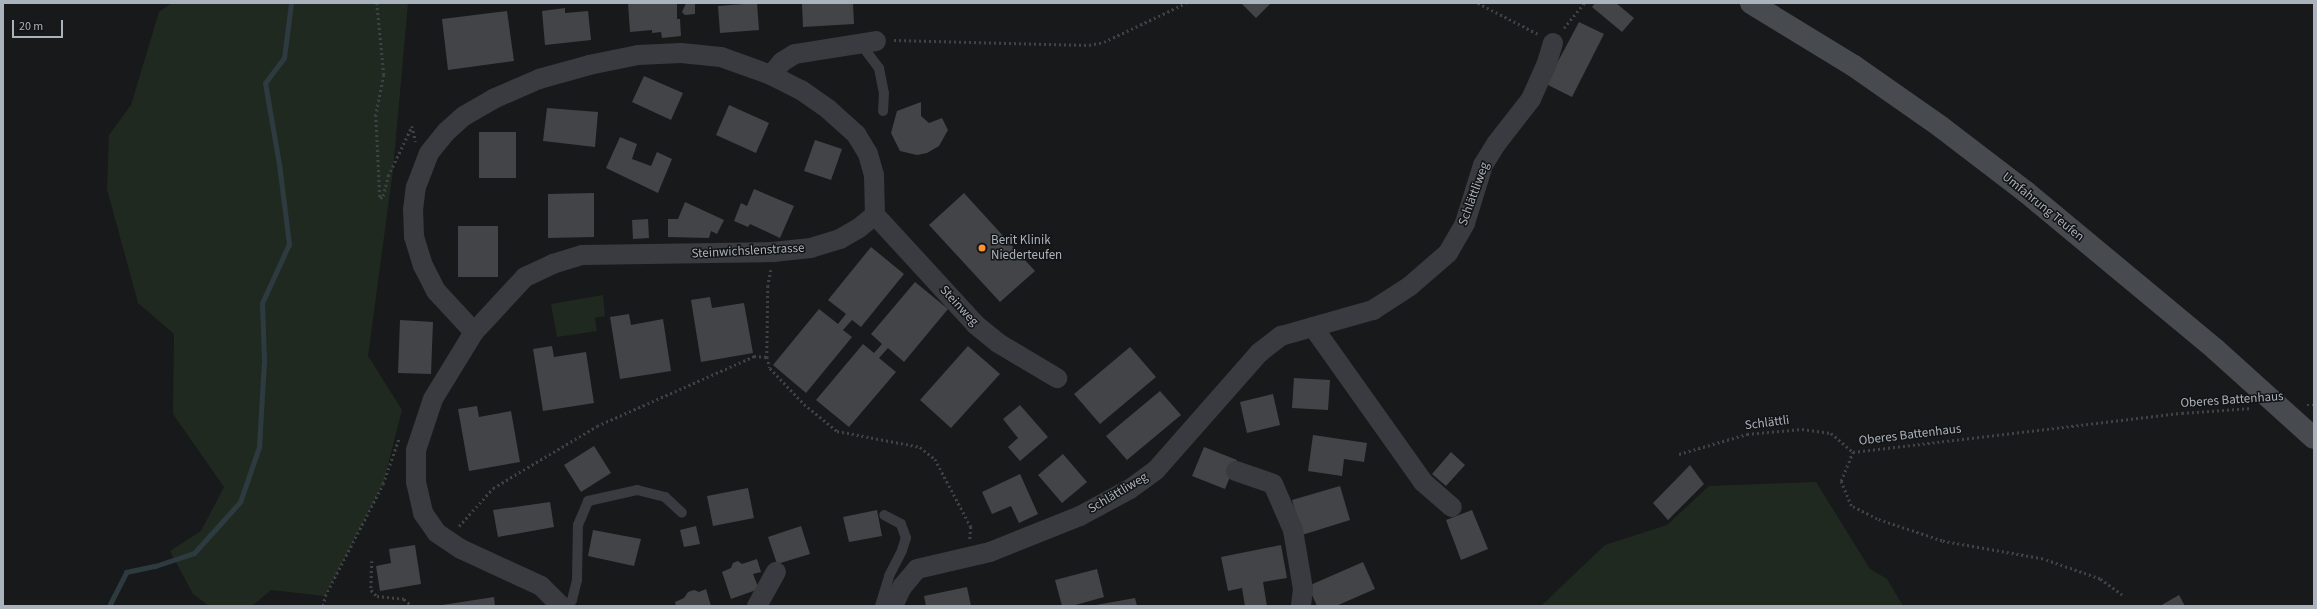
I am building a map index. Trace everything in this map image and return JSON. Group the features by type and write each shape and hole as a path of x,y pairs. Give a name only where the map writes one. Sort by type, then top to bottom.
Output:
{"main road":[{"name":"Umfahrung Teufen","path":"1751,3 1811,38 1941,127 2026,192 2215,349 2314,438"}],"street":[{"path":"771,75 782,62 795,54 868,42"},
{"name":"Schlättliweg","path":"893,606 902,587 917,569 990,552 1080,516 1130,489 1156,470 1259,353 1281,336 1373,310 1410,286 1448,252 1465,223 1483,165 1496,144 1532,99 1546,66 1553,42"},
{"path":"474,332 436,291 423,266 414,236 413,210 416,187 430,153 446,132 464,116 493,99 539,79 589,64 638,55 680,53 722,57 771,75 800,90 822,105 856,134 868,154 874,175 875,215"},
{"name":"Steinwichslenstrasse","path":"561,606 541,586 461,549 437,533 423,513 416,482 416,450 433,399 474,332 525,277 553,264 582,256 775,252 811,248 840,239 859,228 875,215"},
{"name":"Steinweg","path":"875,215 976,325 998,343 1057,378"},
{"path":"1313,327 1423,482 1452,507"},
{"path":"1236,471 1273,484 1293,530 1303,589 1301,606"},
{"path":"757,606 776,572"}],"lane":[{"path":"868,42 879,68 884,93 883,111"},
{"path":"568,606 572,600 577,580 578,525 588,501 637,490 665,497 682,513"},
{"path":"880,606 889,576 902,550 906,538 901,524 884,515"}],"path":[{"path":"377,3 384,75 376,115 380,198 383,196 388,176 412,126 414,141 430,153"},
{"path":"868,42 912,39 1089,45 1104,42 1186,3"},
{"path":"1478,3 1553,42 1584,3"},
{"path":"772,265 768,286 767,357 770,368 804,404 837,431 920,447 936,460 971,527 969,546 965,557"},
{"path":"445,538 465,521 493,488 597,426 754,356 767,357"},
{"name":"Oberes Battenhaus","path":"2298,406 2314,404"},
{"name":"Oberes Battenhaus","path":"2122,595 2100,579 2043,559 1942,541 1877,520 1851,506 1841,481 1853,452 2182,413 2260,408"},
{"name":"Schlättli","path":"1679,454 1747,434 1802,429 1831,433 1853,452"},
{"path":"323,606 325,596 383,484 396,442 400,436"},
{"path":"372,561 371,590 377,596 404,599 412,606"}],"shaded area":[{"path":"172,3 408,3 393,170 368,356 402,410 383,484 325,596 271,590 252,606 209,606 193,594 170,551 201,531 224,487 173,414 174,334 138,303 107,189 109,135 131,105 159,12"},
{"path":"603,295 605,316 595,318 597,331 557,337 551,304"},
{"path":"1816,482 1870,569 1887,579 1903,606 1541,606 1605,545 1667,525 1709,486"}],"building":[{"path":"628,3 677,3 677,19 680,19 681,36 662,38 661,32 652,33 652,30 630,32"},
{"path":"686,3 695,3 695,14 685,15 682,12"},
{"path":"757,3 759,30 720,33 718,6"},
{"path":"802,3 853,3 854,24 803,27"},
{"path":"1241,3 1271,3 1256,18"},
{"path":"1595,3 1616,3 1634,18 1622,32 1592,7"},
{"path":"565,8 565,13 588,11 591,40 545,45 542,11"},
{"path":"507,11 514,61 448,70 442,19"},
{"path":"1579,22 1604,34 1572,97 1546,84"},
{"path":"644,76 683,93 671,120 632,102"},
{"path":"921,102 921,116 929,123 942,118 948,130 939,146 927,153 917,155 900,151 891,133 897,111"},
{"path":"729,105 769,123 756,153 716,135"},
{"path":"547,108 598,112 595,147 543,141"},
{"path":"479,132 516,132 516,178 479,178"},
{"path":"620,137 637,144 632,159 651,166 657,152 672,159 658,193 606,168"},
{"path":"815,140 842,149 831,180 804,171"},
{"path":"754,189 794,206 780,238 750,224 748,227 734,221 741,203 747,206"},
{"path":"594,193 594,237 548,238 548,194"},
{"name":"Berit Klinik Niederteufen","path":"964,193 1035,271 1000,302 929,225"},
{"path":"685,202 724,220 717,234 711,231 709,238 668,237 668,219 678,219"},
{"path":"648,219 649,238 633,239 632,220"},
{"path":"458,226 498,226 498,277 458,277"},
{"path":"871,247 904,274 861,327 852,320 843,330 852,337 806,393 773,365 819,309 838,324 846,314 828,300"},
{"path":"915,282 948,309 904,362 888,348 879,358 896,372 849,427 816,400 863,344 874,353 882,344 871,334"},
{"path":"710,297 712,308 744,303 753,353 701,362 691,300"},
{"path":"629,314 631,325 663,319 671,371 620,379 610,317"},
{"path":"400,320 433,322 431,374 398,373"},
{"path":"552,346 554,357 586,352 594,403 543,411 533,349"},
{"path":"968,346 1000,374 951,428 920,400"},
{"path":"1130,347 1156,377 1100,424 1074,394"},
{"path":"1294,378 1330,380 1328,410 1292,408"},
{"path":"1160,391 1181,415 1127,460 1106,436"},
{"path":"1273,394 1280,425 1247,433 1240,402"},
{"path":"1020,405 1048,437 1020,461 1008,447 1018,438 1003,419"},
{"path":"477,406 479,417 511,411 520,462 469,471 458,409"},
{"path":"1313,435 1367,443 1364,462 1344,459 1342,476 1308,471"},
{"path":"594,446 611,473 581,492 564,465"},
{"path":"1204,447 1237,460 1225,489 1192,476"},
{"path":"1451,452 1465,465 1446,486 1432,474"},
{"path":"1063,454 1087,482 1062,503 1038,475"},
{"path":"1690,465 1704,484 1668,520 1653,503"},
{"path":"1020,474 1038,514 1019,523 1011,506 992,514 982,492"},
{"path":"1340,486 1350,520 1302,535 1292,500"},
{"path":"748,488 754,518 713,526 707,496"},
{"path":"550,502 554,527 498,537 493,510"},
{"path":"877,510 882,536 849,542 843,517"},
{"path":"1472,510 1488,549 1461,560 1446,520"},
{"path":"696,526 700,544 684,547 680,530"},
{"path":"801,526 810,554 777,564 768,537"},
{"path":"593,530 641,539 634,566 588,556"},
{"path":"415,545 421,584 380,591 376,566 391,563 389,549"},
{"path":"1281,545 1287,578 1263,582 1267,606 1245,606 1242,588 1228,591 1221,557"},
{"path":"757,559 761,572 753,574 759,589 731,599 722,572 731,568 733,563 738,561 742,564"},
{"path":"1363,562 1375,589 1336,606 1317,606 1308,586"},
{"path":"1097,569 1104,597 1072,606 1062,606 1055,580"},
{"path":"967,587 971,606 926,606 924,596"},
{"path":"706,589 711,606 676,606 675,602 684,598 688,592 694,590 699,592"},
{"path":"2179,595 2185,606 2160,606"},
{"path":"494,597 495,606 442,606 442,605"},
{"path":"1135,598 1137,606 1096,606 1096,605"}],"waterway":[{"path":"109,606 126,572 155,566 194,553 240,502 259,447 264,360 262,303 289,244 279,164 265,83 284,58 291,3"}],"place":[{"name":"Berit Klinik Niederteufen","path":"982,248"}]}
